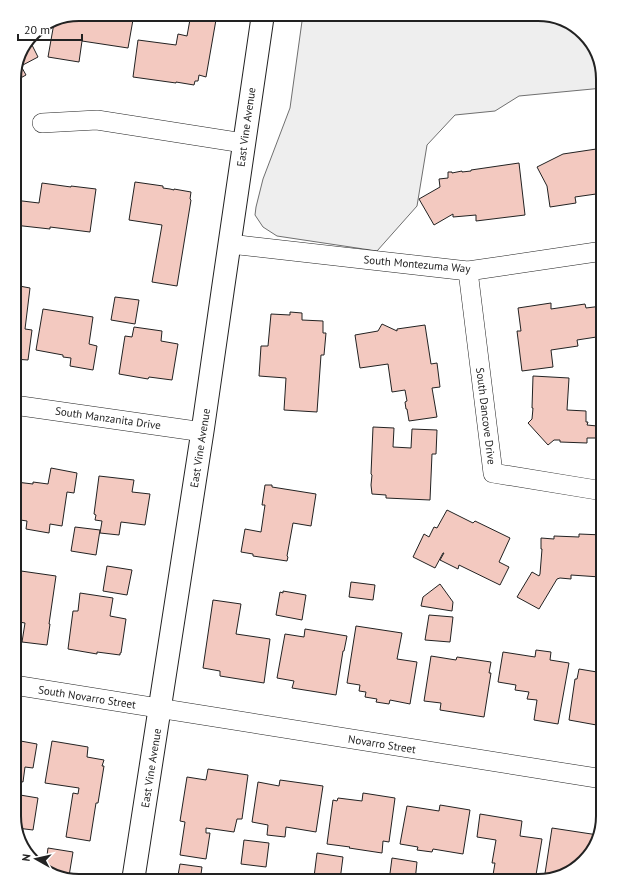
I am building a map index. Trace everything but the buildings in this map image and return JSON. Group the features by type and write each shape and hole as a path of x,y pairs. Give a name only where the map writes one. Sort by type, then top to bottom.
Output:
{"street":[{"name":"East Vine Avenue","path":"134,874 203,432 243,143 262,21"},
{"path":"42,123 97,120 243,143"},
{"name":"South Montezuma Way","path":"230,244 468,271 596,252"},
{"name":"South Dancove Drive","path":"468,271 493,473 596,490"},
{"name":"South Manzanita Drive","path":"21,406 203,432"},
{"name":"South Novarro Street","path":"21,686 160,708"},
{"name":"Novarro Street","path":"160,708 596,778"}],"shaded area":[{"path":"302,21 550,22 574,33 584,43 592,56 596,71 596,89 519,96 495,111 455,115 427,145 417,206 377,251 277,236 263,227 255,215 263,179 290,108"}]}
